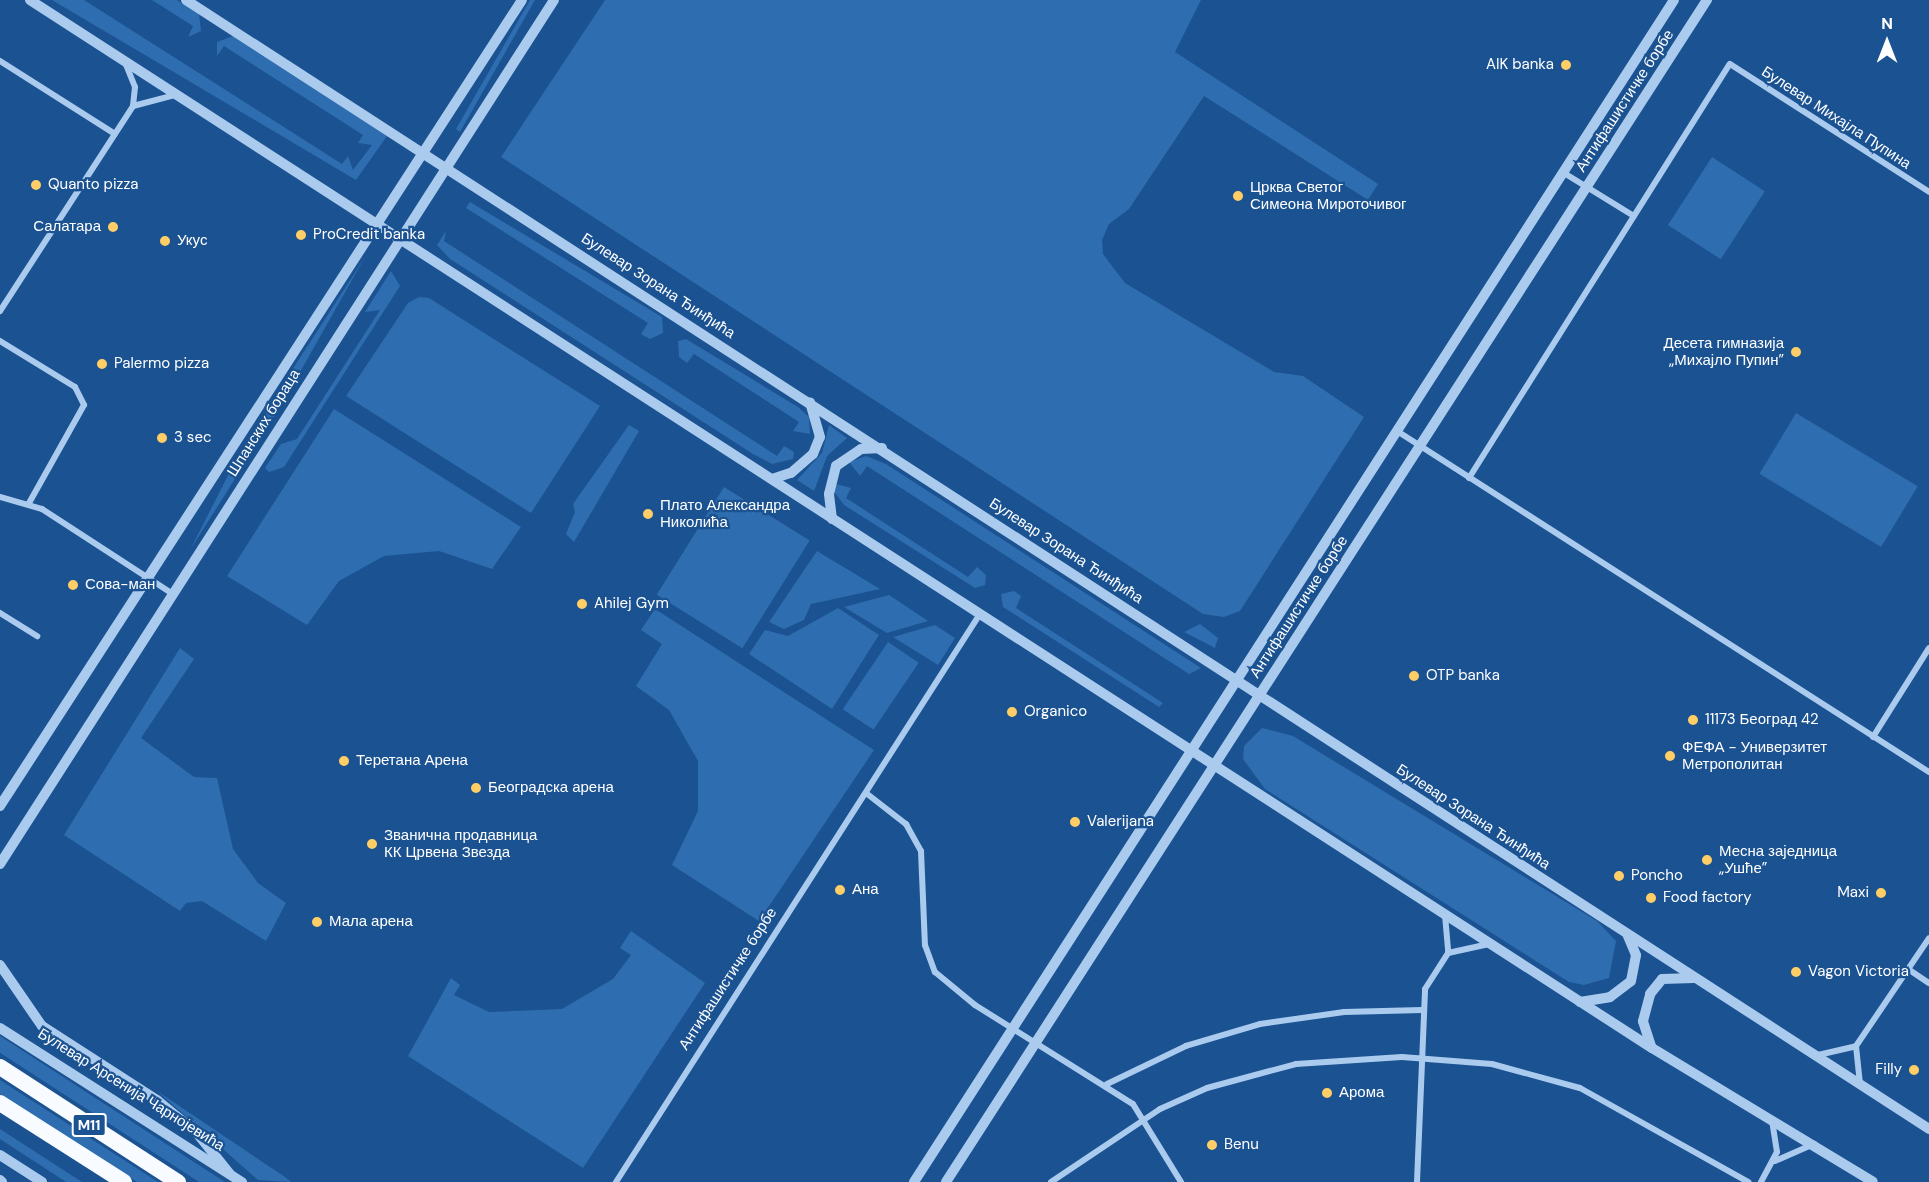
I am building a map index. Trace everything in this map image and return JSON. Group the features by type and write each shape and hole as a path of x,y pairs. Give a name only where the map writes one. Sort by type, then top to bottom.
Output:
{"highway":[{"name":"M11","path":"0,1067 178,1182"},
{"name":"M11","path":"0,1103 124,1182"}],"street":[{"path":"30,0 1489,944 1652,1048 1814,1144 1873,1182"},
{"name":"Булевар Зорана Ђинђића","path":"186,0 882,448 1234,681 1929,1129"},
{"name":"Шпанских бораца","path":"0,806 522,0"},
{"name":"Шпанских бораца","path":"0,864 554,0"},
{"name":"Антифашистичке борбе","path":"914,1182 1011,1027 1674,0"},
{"name":"Антифашистичке борбе","path":"946,1182 1707,0"},
{"path":"0,61 115,134"},
{"path":"0,311 133,106 135,87 125,62"},
{"name":"Булевар Михајла Пупина","path":"1634,216 1730,64 1929,192"},
{"path":"133,106 176,95"},
{"name":"Антифашистичке борбе","path":"1564,173 1634,216"},
{"path":"1469,478 1634,216"},
{"path":"0,341 75,387 84,405 28,503"},
{"path":"772,479 791,473 813,454 820,437 809,401"},
{"path":"1397,431 1929,772"},
{"path":"832,519 828,494 836,466 861,449 882,448"},
{"path":"0,497 28,503 173,594"},
{"path":"0,613 37,636"},
{"name":"Антифашистичке борбе","path":"616,1182 980,614"},
{"path":"1873,737 1929,648"},
{"path":"866,793 906,824 921,852 926,945 935,972 1011,1027 1107,1084 1145,1119 1181,1182"},
{"path":"1418,1182 1422,1010 1427,982 1448,953 1445,915"},
{"path":"1580,1002 1610,997 1631,981 1636,955 1627,935"},
{"path":"1860,1084 1856,1046 1929,938"},
{"path":"1448,953 1489,944"},
{"path":"0,965 42,1026 157,1100 197,1133 230,1174"},
{"path":"1908,969 1929,983"},
{"path":"1652,1048 1642,1021 1650,994 1662,979 1700,980"},
{"path":"1107,1084 1186,1046 1260,1024 1344,1012 1422,1010"},
{"name":"Булевар Арсенија Чарнојевића","path":"0,1028 242,1182"},
{"path":"1817,1055 1856,1046"},
{"path":"1050,1182 1177,1100 1267,1070 1324,1060 1421,1057 1492,1064 1580,1088 1748,1182"},
{"path":"1771,1118 1775,1161"},
{"path":"1761,1182 1775,1161 1814,1144"},
{"path":"0,1155 42,1182"}],"shaded area":[{"path":"52,0 84,0 342,164 348,156 353,170 372,145 358,143 363,135 224,46 217,56 217,42 233,36 387,136 356,180"},
{"path":"152,0 177,0 199,14 201,31 188,37 193,26"},
{"path":"530,0 535,0 460,132 456,129"},
{"path":"605,0 1201,0 1175,52 1378,184 1368,200 1204,96 1129,209 1109,224 1102,240 1103,254 1125,283 1274,372 1303,376 1364,417 1240,611 1224,617 1203,614 501,157"},
{"path":"1712,157 1765,191 1721,259 1668,225"},
{"path":"470,202 662,317 663,333 650,339 641,334 648,323 466,208"},
{"path":"446,231 444,241 777,456 784,446 794,452 793,459 772,464 753,454 450,259 437,245"},
{"path":"365,257 278,411 190,550 243,446"},
{"path":"391,271 400,286 284,467 269,472 265,468 281,444 297,439 380,310 365,312"},
{"path":"419,297 429,298 600,406 531,513 346,396 408,303"},
{"path":"686,339 798,407 809,417 810,434 793,431 799,422 694,354 687,363 679,357 678,341"},
{"path":"334,409 521,527 492,569 439,551 384,556 339,581 307,625 227,576"},
{"path":"1796,413 1918,486 1881,547 1759,474"},
{"path":"629,425 639,431 574,542 566,534 575,512 573,504"},
{"path":"829,425 847,438 827,456 814,491 797,480 822,453"},
{"path":"866,456 886,464 1201,668 1189,674 867,466 860,476 849,462"},
{"path":"836,484 851,488 846,498 968,577 977,567 986,575 985,585 975,588 844,505 832,489"},
{"path":"724,487 810,541 742,648 657,595"},
{"path":"817,551 880,589 811,604 804,620 784,629 769,622"},
{"path":"1014,591 1021,596 1016,608 1163,703 1159,707 1003,607 1001,594"},
{"path":"889,595 928,621 887,633 844,607"},
{"path":"838,608 879,635 832,709 749,654 765,630 788,636"},
{"path":"655,609 874,750 759,921 672,865 698,811 698,761 669,710 636,686 662,644 641,630"},
{"path":"1200,624 1218,638 1215,648 1184,632"},
{"path":"935,625 955,638 938,665 893,637"},
{"path":"888,642 919,663 873,730 843,709"},
{"path":"180,648 194,659 141,738 194,777 217,778 233,849 258,883 286,903 266,941 202,901 186,903 180,911 64,835"},
{"path":"1262,728 1293,736 1597,921 1616,941 1609,978 1584,985 1569,982 1265,789 1243,759 1244,746"},
{"path":"631,931 705,983 583,1168 408,1056 451,978 460,985 454,995 489,1012 562,1009 613,979 631,955 620,948"},
{"path":"0,1036 225,1182 199,1182 0,1053"},
{"path":"0,1080 158,1182 137,1182 0,1094"},
{"path":"157,1091 285,1177 291,1182 258,1180"},
{"path":"0,1129 82,1182 66,1182 0,1139"}],"place":[{"name":"AIK banka","path":"1566,65"},
{"name":"Quanto pizza","path":"36,185"},
{"name":"Црква Светог Симеона Мироточивог","path":"1238,196"},
{"name":"Салатара","path":"113,227"},
{"name":"ProCredit banka","path":"301,235"},
{"name":"Укус","path":"165,241"},
{"name":"Десета гимназија „Михајло Пупин”","path":"1796,352"},
{"name":"Palermo pizza","path":"102,364"},
{"name":"3 sec","path":"162,438"},
{"name":"Плато Александра Николића","path":"648,514"},
{"name":"Сова-ман","path":"73,585"},
{"name":"Ahilej Gym","path":"582,604"},
{"name":"OTP banka","path":"1414,676"},
{"name":"Organico","path":"1012,712"},
{"name":"11173 Београд 42","path":"1693,720"},
{"name":"ФЕФА - Универзитет Метрополитан","path":"1670,756"},
{"name":"Теретана Арена","path":"344,761"},
{"name":"Београдска арена","path":"476,788"},
{"name":"Valerijana","path":"1075,822"},
{"name":"Званична продавница КК Црвена Звезда","path":"372,844"},
{"name":"Месна заједница „Ушће”","path":"1707,860"},
{"name":"Poncho","path":"1619,876"},
{"name":"Ана","path":"840,890"},
{"name":"Maxi","path":"1881,893"},
{"name":"Food factory","path":"1651,898"},
{"name":"Мала арена","path":"317,922"},
{"name":"Vagon Victoria","path":"1796,972"},
{"name":"Filly","path":"1914,1070"},
{"name":"Арома","path":"1327,1093"},
{"name":"Benu","path":"1212,1145"}]}
